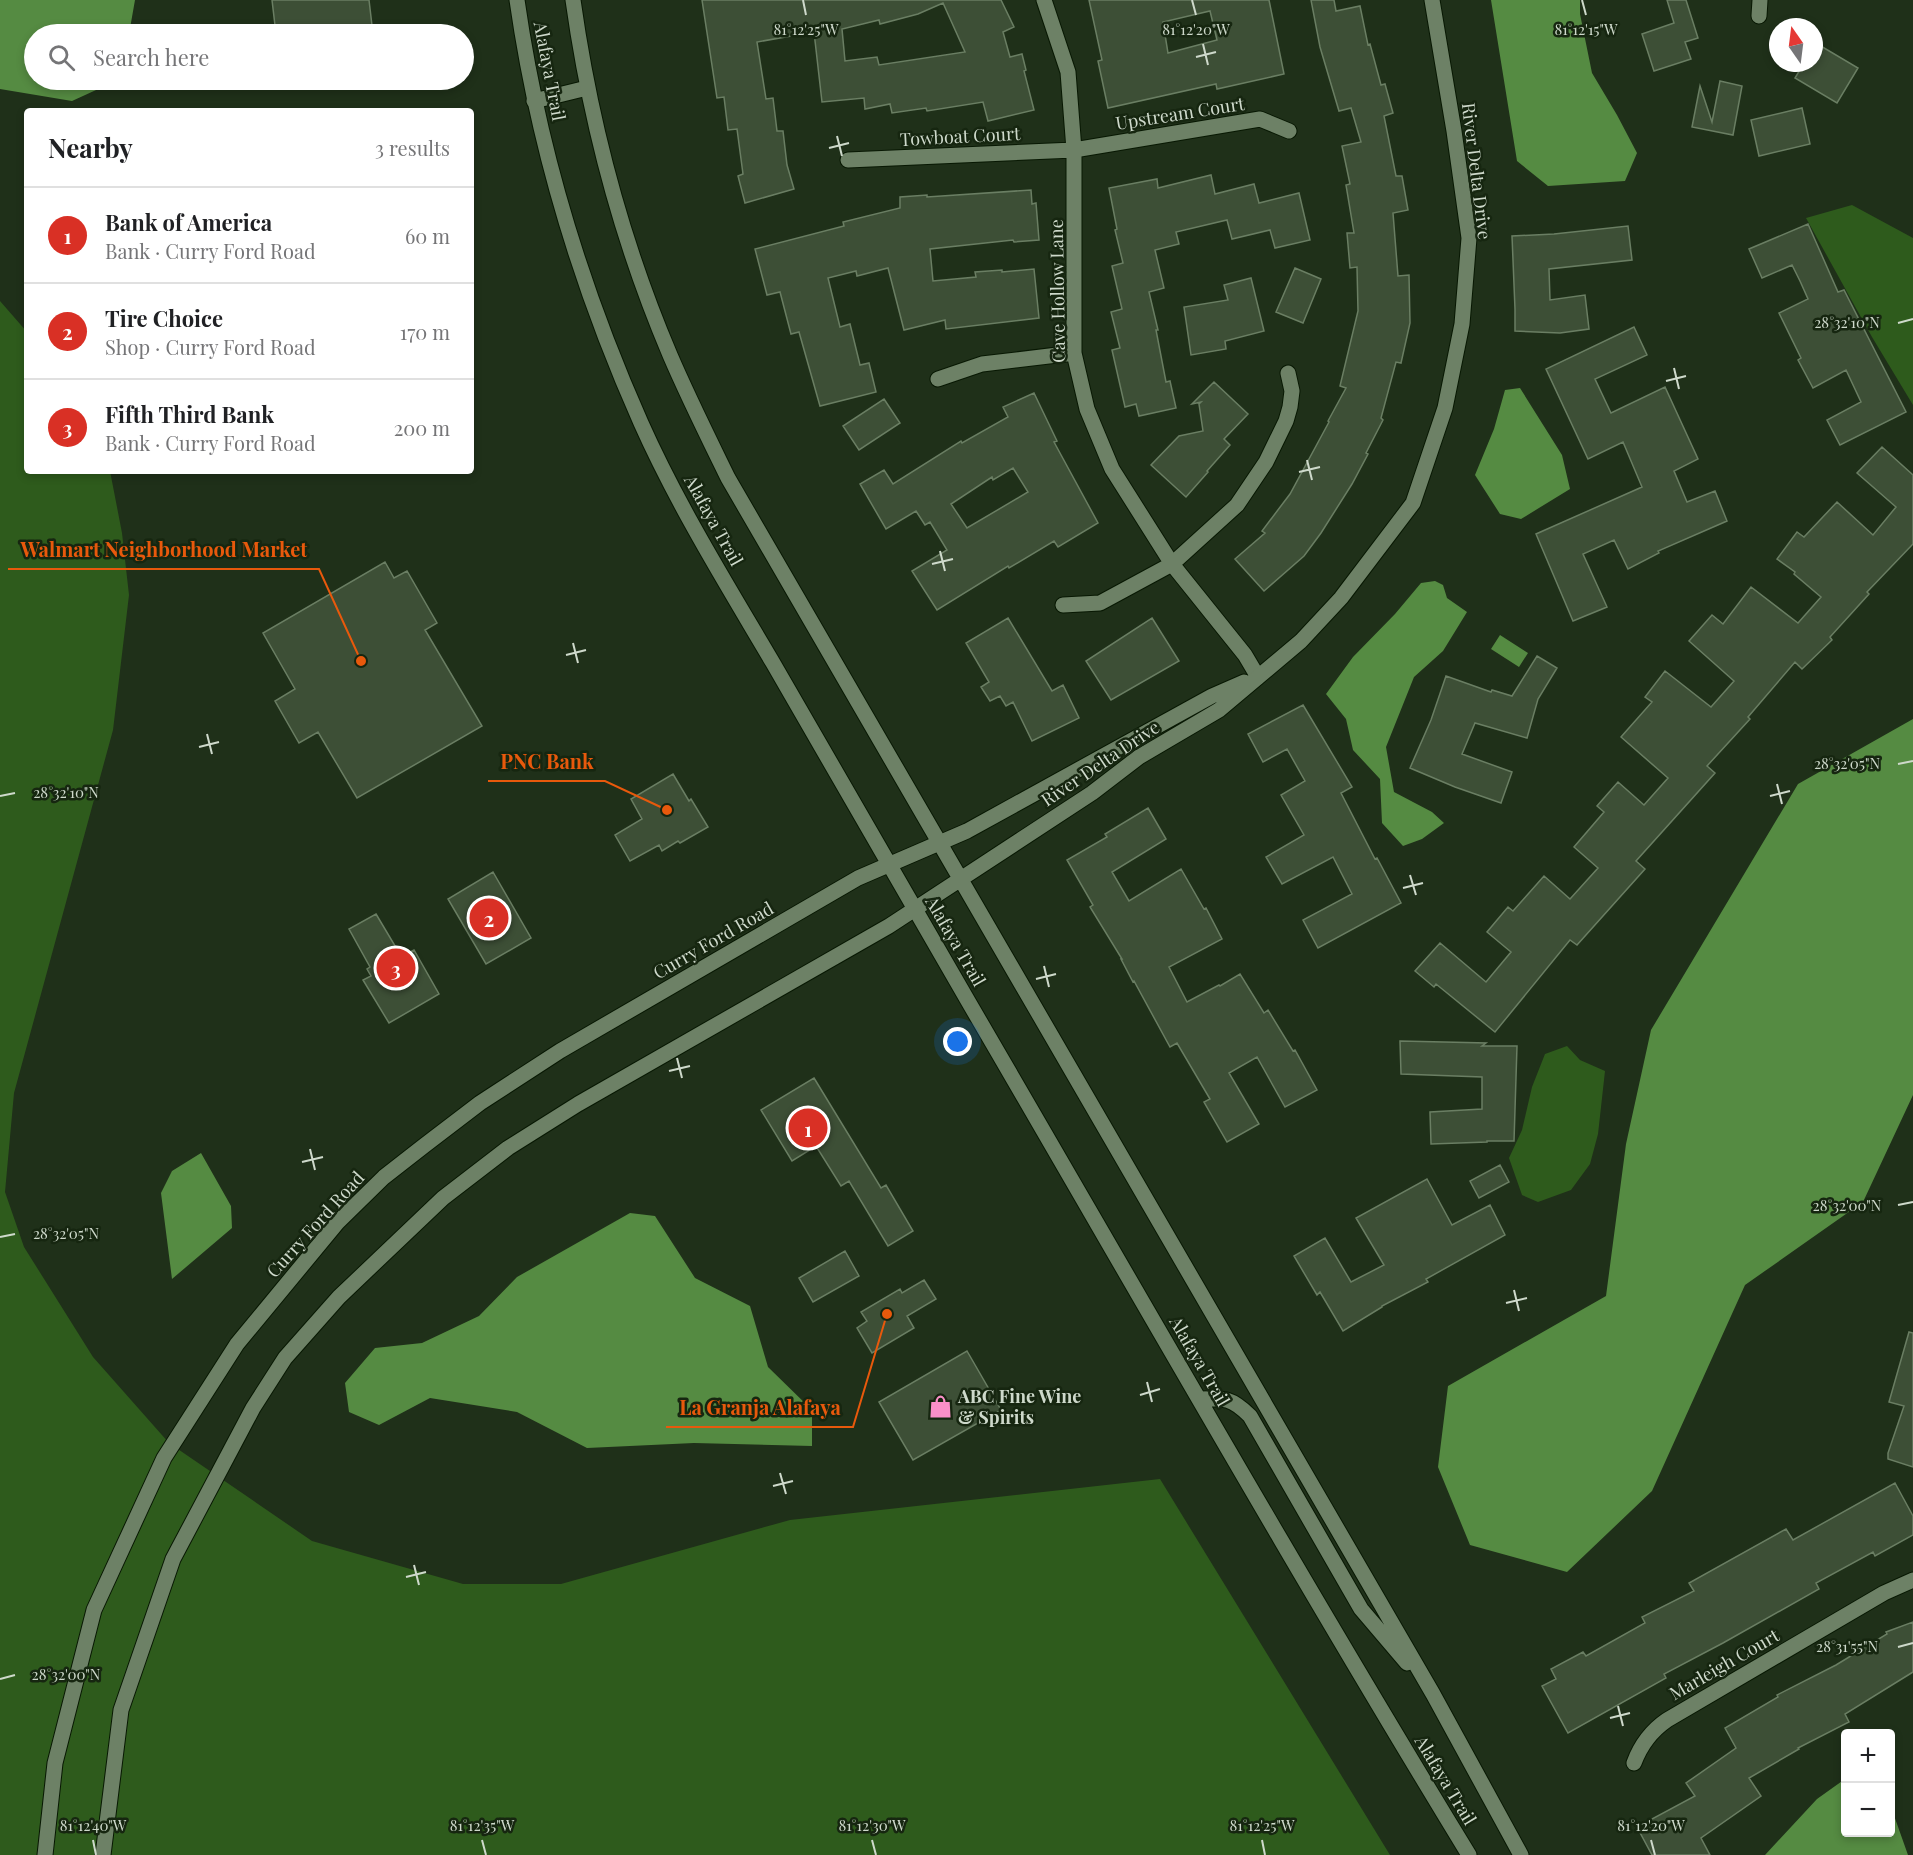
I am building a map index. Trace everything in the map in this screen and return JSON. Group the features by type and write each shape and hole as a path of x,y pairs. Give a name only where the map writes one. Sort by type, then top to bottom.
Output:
{"street":[{"name":"Alafaya Trail","path":"517,0 534,100 568,235 615,362 643,429 713,561 1377,1705 1469,1855"},
{"name":"Alafaya Trail","path":"573,0 587,88 620,215 644,287 670,353 729,478 1433,1694 1521,1855"},
{"name":"Cave Hollow Lane","path":"1044,0 1068,72 1074,150 1074,353 1087,409 1112,469 1172,564 1245,655 1258,677"},
{"name":"River Delta Drive","path":"960,878 1092,793 1139,757 1219,710 1301,641 1341,598 1413,503 1445,408 1462,324 1469,238 1432,0"},
{"path":"1759,16 1760,0"},
{"path":"534,100 587,88"},
{"name":"Upstream Court","path":"1074,150 1260,119 1289,131"},
{"name":"Towboat Court","path":"848,160 1074,150"},
{"path":"938,379 982,364 1074,353"},
{"path":"1063,605 1100,603 1172,564 1237,505 1278,440 1290,407 1292,391 1288,373"},
{"name":"River Delta Drive","path":"940,842 967,831 1212,696 1258,677"},
{"name":"Curry Ford Road","path":"45,1855 55,1763 94,1610 164,1458 237,1344 329,1232 384,1177 480,1103 560,1051 858,878 940,842"},
{"path":"103,1855 121,1710 173,1559 253,1408 285,1358 306,1334 339,1297 443,1198 508,1148 578,1104 889,926 960,878"},
{"path":"1200,1399 1223,1398 1237,1403 1250,1416 1361,1609 1433,1694"},
{"name":"Marleigh Court","path":"1634,1762 1638,1750 1656,1727 1884,1593 1913,1580"}],"shaded area":[{"path":"0,0 135,0 131,24 24,24 24,90 96,90 72,101 0,89"},
{"path":"1491,0 1580,0 1580,14 1592,73 1637,153 1625,181 1548,186 1517,161"},
{"path":"1852,205 1913,238 1913,405 1872,337 1806,218"},
{"path":"0,301 24,329 24,474 111,474 122,533 129,595 113,730 14,1093 5,1192 24,1247 93,1357 169,1443 312,1541 463,1584 561,1584 790,1520 1160,1479 1390,1855 0,1855"},
{"path":"1520,388 1562,455 1570,489 1521,519 1500,514 1475,475 1494,429 1505,390"},
{"path":"1435,581 1443,585 1447,598 1467,612 1443,651 1414,677 1386,747 1394,792 1432,812 1444,823 1422,839 1403,846 1382,823 1380,779 1353,750 1346,719 1326,694 1353,657 1395,614 1421,583"},
{"path":"1500,635 1528,653 1519,667 1491,649"},
{"path":"1913,719 1913,1095 1863,1202 1745,1285 1652,1491 1567,1572 1470,1545 1438,1467 1448,1386 1606,1296 1626,1144 1651,1030 1798,784"},
{"path":"1567,1046 1580,1060 1605,1071 1598,1134 1590,1164 1571,1190 1538,1202 1522,1195 1509,1158 1522,1130 1532,1087 1545,1054"},
{"path":"201,1153 231,1206 232,1228 172,1279 161,1193 172,1171"},
{"path":"630,1213 655,1216 695,1278 750,1306 768,1367 812,1410 812,1446 694,1443 587,1448 517,1412 430,1398 379,1425 349,1412 345,1383 375,1348 422,1343 479,1316 517,1277"},
{"path":"1841,1782 1841,1837 1895,1837 1895,1818 1908,1855 1765,1855 1817,1799"}],"building":[{"path":"272,0 369,0 372,24 275,24"},
{"path":"702,0 1001,0 1014,27 1003,32 1010,57 1022,54 1034,110 988,121 983,102 927,111 926,108 892,113 890,104 865,109 864,98 822,102 814,32 757,42 766,99 773,98 777,131 783,131 787,165 794,189 745,203 738,176 743,174 737,129 728,130 724,97 717,98","holes":["943,3 965,52 879,65 877,57 845,61 842,29 879,20 880,24 918,14"]},
{"path":"1089,0 1269,0 1284,74 1217,89 1216,84 1108,108 1098,61 1102,60","holes":["1210,11 1217,40 1168,53 1163,22"]},
{"path":"1311,0 1334,0 1336,11 1360,6 1368,45 1370,44 1381,85 1385,84 1393,113 1384,116 1396,176 1402,176 1408,210 1393,213 1398,276 1409,275 1410,323 1401,363 1396,362 1381,418 1383,420 1352,484 1304,556 1264,591 1235,559 1265,533 1262,531 1290,494 1346,388 1340,386 1358,311 1357,267 1350,268 1347,233 1354,233 1346,185 1350,184 1342,146 1361,142 1351,108 1339,111 1320,47"},
{"path":"1667,0 1686,0 1698,38 1685,42 1691,59 1654,71 1642,34 1674,23"},
{"path":"1823,47 1858,68 1837,103 1795,78 1799,72 1823,72"},
{"path":"1720,81 1742,86 1733,135 1692,127 1700,86 1712,122"},
{"path":"1802,108 1810,144 1759,156 1751,120"},
{"path":"1211,175 1215,194 1254,184 1259,203 1299,193 1310,240 1275,248 1270,230 1232,239 1227,220 1176,232 1179,244 1155,250 1164,288 1149,292 1166,382 1170,381 1176,408 1139,416 1136,404 1125,407 1112,350 1120,348 1111,312 1122,309 1112,266 1123,263 1115,230 1117,229 1109,188 1157,179 1158,188"},
{"path":"1031,190 1032,204 1036,203 1039,240 1014,242 1013,240 930,249 933,281 976,277 975,272 1034,269 1039,318 946,329 945,320 904,330 888,268 857,276 856,271 828,278 840,327 850,324 860,365 869,363 876,392 820,406 799,332 791,334 780,292 767,295 755,249 844,226 843,222 900,208 900,197"},
{"path":"1808,224 1838,292 1844,290 1906,412 1840,445 1827,420 1861,402 1846,370 1813,388 1798,360 1801,358 1779,313 1808,299 1800,281 1792,265 1762,278 1749,249"},
{"path":"1628,226 1632,260 1549,269 1550,300 1585,295 1589,329 1560,333 1515,331 1512,236"},
{"path":"1295,268 1321,279 1303,323 1276,312"},
{"path":"1251,278 1264,331 1225,341 1226,349 1191,355 1184,307 1228,300 1224,285"},
{"path":"1634,327 1647,355 1595,379 1611,413 1665,387 1698,459 1674,471 1687,502 1715,491 1727,521 1658,551 1659,553 1628,569 1614,540 1583,554 1607,607 1573,621 1536,534 1642,487 1623,442 1588,459 1546,369"},
{"path":"1214,382 1248,414 1224,439 1230,445 1186,497 1151,465 1179,436 1203,431 1199,404 1201,402 1192,404"},
{"path":"1034,393 1057,441 1054,442 1098,523 1058,547 1054,541 1009,568 1008,566 937,610 912,571 947,550 930,522 925,525 916,511 886,529 860,484 884,470 893,484 961,441 962,443 1008,417 1003,407","holes":["1013,468 1028,492 967,528 951,504 992,477 993,480"]},
{"path":"884,399 900,423 859,450 843,426"},
{"path":"1882,447 1913,475 1913,544 1867,592 1869,594 1830,637 1832,640 1802,669 1795,662 1748,717 1750,719 1707,766 1715,773 1636,861 1645,869 1577,945 1570,940 1495,1032 1436,984 1434,987 1415,971 1440,943 1486,982 1511,952 1487,932 1508,907 1513,911 1544,876 1570,899 1598,868 1574,847 1604,812 1597,806 1618,782 1644,805 1668,778 1621,737 1652,702 1645,697 1665,671 1711,707 1734,681 1689,641 1712,615 1723,624 1751,587 1798,623 1821,597 1794,574 1795,572 1777,559 1797,532 1804,537 1837,502 1873,535 1896,507 1857,473"},
{"path":"385,562 394,578 407,571 437,623 425,630 482,726 357,798 318,732 299,743 275,701 295,689 263,633"},
{"path":"1008,618 1052,691 1063,685 1079,718 1032,741 1013,702 1006,706 1000,696 990,701 981,687 989,682 966,643"},
{"path":"1152,618 1179,661 1111,700 1086,661"},
{"path":"1537,656 1557,668 1538,699 1527,738 1475,723 1462,754 1512,772 1501,803 1410,768 1431,720 1446,676 1491,692 1492,690 1512,696"},
{"path":"1303,705 1352,787 1341,793 1401,903 1318,948 1303,920 1352,894 1333,857 1282,884 1266,857 1304,835 1281,795 1305,781 1287,749 1263,762 1248,734"},
{"path":"673,774 708,827 662,851 659,845 630,861 615,835 642,819 631,799"},
{"path":"1148,808 1166,839 1112,872 1129,901 1181,869 1204,909 1206,908 1222,939 1169,967 1187,1002 1240,974 1264,1013 1268,1010 1293,1051 1295,1050 1317,1090 1285,1107 1257,1057 1229,1073 1259,1124 1227,1142 1204,1102 1210,1099 1177,1043 1170,1047 1122,959 1090,907 1093,905 1067,860 1107,837 1105,834"},
{"path":"493,872 531,938 486,964 448,899"},
{"path":"376,914 398,951 401,949 404,955 414,950 439,994 389,1023 363,980 371,976 367,969 370,967 349,929"},
{"path":"1400,1041 1517,1046 1514,1141 1431,1144 1430,1112 1482,1109 1482,1077 1401,1074"},
{"path":"814,1078 881,1188 886,1185 913,1231 888,1246 849,1181 841,1186 816,1146 792,1161 761,1110"},
{"path":"1500,1165 1509,1182 1479,1198 1470,1181"},
{"path":"1427,1179 1452,1225 1490,1205 1505,1235 1426,1279 1428,1282 1382,1306 1343,1331 1320,1292 1317,1295 1294,1256 1325,1238 1351,1282 1384,1265 1356,1218"},
{"path":"845,1251 859,1276 813,1302 799,1278"},
{"path":"924,1280 936,1299 907,1316 914,1328 872,1353 857,1328 867,1321 861,1312 900,1289 902,1293"},
{"path":"1909,1332 1913,1333 1913,1467 1888,1459 1904,1406 1889,1402"},
{"name":"ABC Fine Wine & Spirits","path":"967,1351 1001,1410 913,1460 879,1402"},
{"path":"1895,1483 1913,1516 1913,1535 1875,1556 1873,1552 1816,1583 1819,1589 1664,1674 1666,1678 1568,1733 1542,1686 1556,1679 1551,1669 1583,1652 1586,1656 1645,1623 1642,1617 1694,1591 1689,1583 1786,1529 1793,1540"},
{"path":"1913,1622 1913,1672 1845,1714 1849,1722 1798,1748 1749,1778 1761,1796 1701,1838 1710,1855 1652,1855 1637,1827 1695,1796 1686,1783 1736,1748 1725,1728 1778,1697 1777,1695 1836,1665 1887,1634 1886,1632"}],"place":[{"name":"Walmart Neighborhood Market","path":"361,661"},
{"name":"PNC Bank","path":"667,810"},
{"name":"Tire Choice","path":"489,918"},
{"name":"Fifth Third Bank","path":"396,968"},
{"name":"Bank of America","path":"808,1128"},
{"name":"La Granja Alafaya","path":"887,1314"},
{"name":"ABC Fine Wine & Spirits","path":"940,1406"}]}
